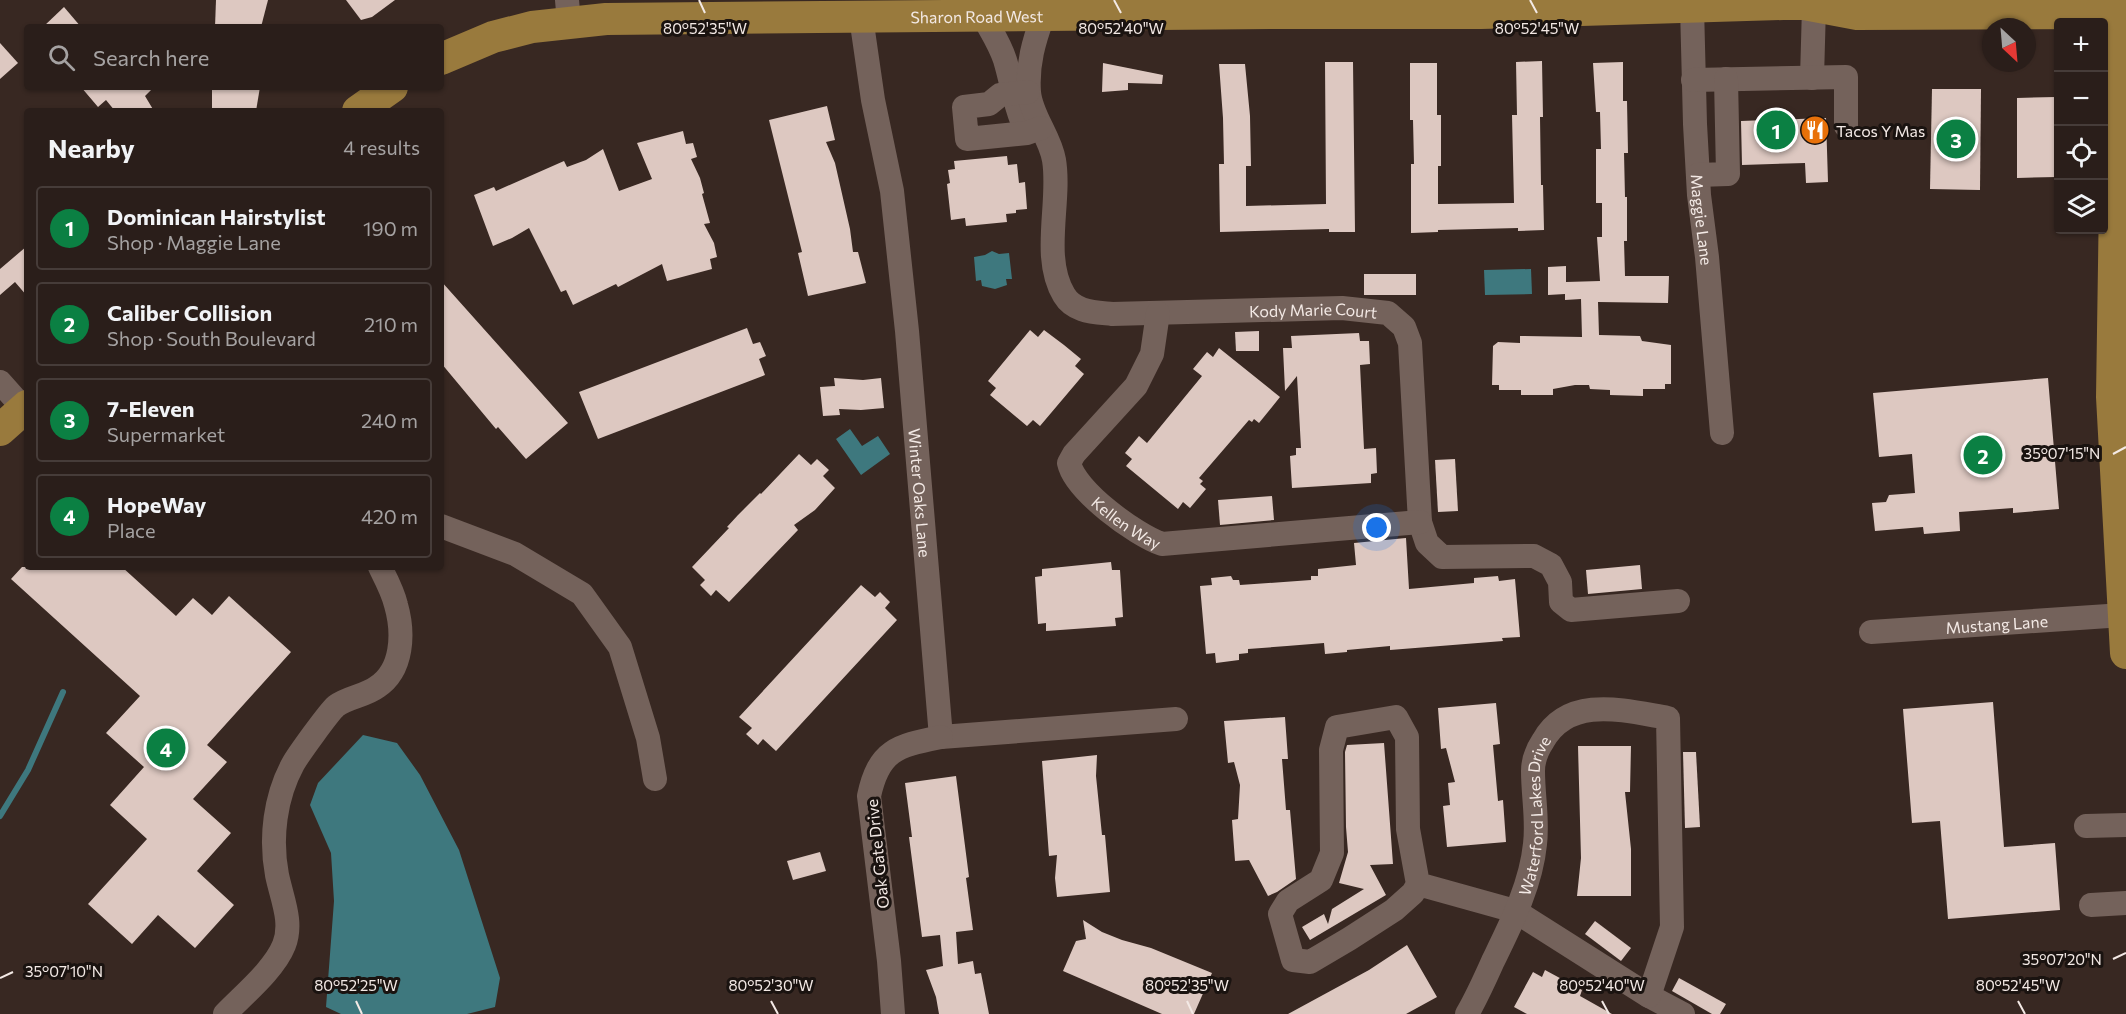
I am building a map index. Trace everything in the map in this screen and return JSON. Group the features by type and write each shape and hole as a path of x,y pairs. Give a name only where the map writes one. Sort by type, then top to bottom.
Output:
{"main road":[{"name":"Sharon Road West","path":"444,58 493,37 532,27 568,11 606,19 709,9 861,17 1042,16 1076,7 1263,6 1480,13 1812,4 1857,14 2053,18 2120,9"},
{"path":"2120,9 2116,86 2112,397 2126,653"},
{"path":"2108,68 2116,86"},
{"path":"362,108 388,90"},
{"path":"0,430 24,409"}],"street":[{"path":"1812,4 1812,78"},
{"name":"Maggie Lane","path":"1692,7 1698,175 1722,433"},
{"name":"Kody Marie Court","path":"983,16 1021,93 1035,115 1024,132 1054,157 1056,182 1053,261 1064,296 1074,306 1089,312 1112,314 1342,308 1388,313 1404,327 1410,343 1420,522 1427,543 1442,557 1534,556 1551,565 1560,582 1561,602 1571,610 1678,601"},
{"name":"Kody Marie Court","path":"1021,93 1029,71 1032,46 1042,16"},
{"name":"Winter Oaks Lane","path":"861,17 873,100 892,191 907,331 941,737"},
{"path":"1693,80 1846,77 1846,126"},
{"path":"1698,175 1728,174 1726,80"},
{"path":"1021,93 1000,95 989,104 964,107 967,139 1024,132"},
{"path":"989,104 1024,132"},
{"name":"Kellen Way","path":"1158,313 1152,354 1136,386 1074,454 1069,463 1071,472 1087,494 1149,540 1162,544 1420,522"},
{"path":"0,382 24,405"},
{"path":"444,527 515,554 582,594 620,647 648,738 655,779"},
{"path":"225,1014 276,960 284,946 289,929 274,849 275,819 293,764 335,707 375,689 388,679 398,659 400,631 396,604 381,570"},
{"name":"Mustang Lane","path":"1871,632 2123,615"},
{"name":"Waterford Lakes Drive","path":"1467,1014 1528,879 1535,844 1537,809 1533,769 1537,751 1546,734 1566,717 1585,710 1616,710 1668,718 1672,927 1649,996"},
{"path":"1396,717 1407,738 1408,829 1418,884 1413,893 1394,910 1349,939 1310,962 1293,960 1280,914 1288,901 1321,880 1332,853 1331,750 1337,727 1396,717"},
{"path":"941,737 1176,719"},
{"name":"Oak Gate Drive","path":"893,1014 889,961 869,796 874,774 886,756 905,744 941,737"},
{"path":"2086,826 2126,825"},
{"path":"1418,884 1515,911 1649,996 1683,1014"},
{"path":"2091,904 2126,903"}],"water":[{"path":"992,251 999,254 1009,253 1012,279 1006,279 1007,285 995,289 982,286 981,280 976,281 974,257"},
{"path":"1531,269 1532,294 1485,295 1484,270"},
{"path":"850,429 862,446 878,436 890,454 861,475 836,439"},
{"path":"363,735 397,743 420,775 459,850 500,978 495,1007 467,1014 341,1014 326,1007 334,901 331,853 310,805 318,783"}],"building":[{"path":"216,0 268,0 262,24 215,24"},
{"path":"346,0 395,0 372,17 361,20"},
{"path":"64,7 78,24 46,24"},
{"path":"0,43 18,63 0,79"},
{"path":"1542,61 1543,117 1540,117 1544,230 1518,231 1518,228 1411,233 1411,164 1414,164 1413,120 1410,120 1410,63 1437,63 1437,115 1441,115 1438,204 1514,203 1512,115 1517,115 1516,62"},
{"path":"1325,62 1353,62 1355,232 1329,232 1329,229 1220,232 1219,164 1224,164 1219,64 1245,64 1250,116 1251,166 1246,166 1246,206 1326,204"},
{"path":"1623,62 1623,101 1627,101 1628,153 1624,153 1625,197 1627,197 1627,241 1624,241 1625,276 1669,276 1668,303 1598,302 1599,335 1640,336 1642,341 1671,345 1671,384 1665,384 1665,389 1643,389 1643,396 1610,395 1610,390 1590,389 1589,385 1553,389 1553,395 1521,395 1521,390 1499,390 1499,385 1492,385 1493,346 1498,342 1520,343 1520,336 1582,337 1581,299 1565,300 1565,294 1548,295 1548,267 1566,266 1566,282 1600,281 1597,237 1602,237 1602,203 1596,203 1596,149 1601,149 1600,112 1596,112 1593,63"},
{"path":"1103,63 1163,75 1162,84 1128,83 1128,90 1102,92"},
{"path":"1932,89 1981,89 1980,190 1930,189"},
{"path":"84,90 151,90 145,96 152,108 113,108 106,100 98,107"},
{"path":"212,90 260,90 256,108 212,108"},
{"path":"2054,97 2054,177 2017,178 2017,98"},
{"path":"827,106 835,140 826,142 835,163 853,252 858,252 866,283 808,296 798,253 802,252 769,120"},
{"path":"1826,118 1828,182 1806,183 1805,163 1742,165 1741,121"},
{"path":"683,131 686,144 693,143 697,157 691,159 700,178 710,223 704,224 714,243 717,257 710,259 712,269 667,281 662,264 618,287 616,284 573,305 566,290 561,292 529,228 493,246 474,195 494,187 496,191 564,161 567,167 586,160 603,149 619,191 652,179 637,143"},
{"path":"1007,156 1008,165 1017,164 1019,183 1025,182 1027,209 1006,214 1007,222 966,226 965,218 951,220 947,184 950,183 948,170 955,169 954,161"},
{"path":"24,249 24,292 15,282 0,295 0,269"},
{"path":"1364,274 1416,274 1416,295 1364,295"},
{"path":"444,284 568,423 526,459 498,427 496,429 444,367"},
{"path":"747,328 753,344 760,342 766,356 759,359 765,375 598,439 579,392"},
{"path":"1030,330 1038,337 1044,330 1064,345 1081,359 1075,366 1084,374 1040,426 1033,420 1027,426 990,395 996,388 988,381"},
{"path":"1259,331 1259,351 1236,351 1235,332"},
{"path":"1359,333 1360,341 1369,341 1370,364 1360,365 1364,449 1376,448 1377,473 1371,474 1371,483 1292,488 1290,456 1296,455 1296,448 1301,448 1297,376 1285,391 1283,348 1292,348 1291,336"},
{"path":"1219,348 1280,397 1259,423 1254,419 1252,422 1249,420 1199,478 1203,481 1200,484 1206,489 1190,508 1183,502 1178,509 1126,466 1132,459 1125,453 1139,436 1147,443 1202,376 1193,369 1207,352 1213,357"},
{"path":"834,378 863,380 881,378 884,408 839,409 840,415 823,416 820,387 835,386"},
{"path":"2048,378 2059,509 2013,513 2013,508 1959,512 1960,531 1924,534 1923,527 1875,531 1872,503 1886,502 1889,495 1915,493 1912,454 1879,457 1873,393"},
{"path":"799,454 811,465 817,459 829,470 823,476 835,488 815,510 794,525 798,530 729,602 716,590 711,596 700,585 705,580 692,567 729,528 727,527 738,515"},
{"path":"1455,459 1458,511 1438,512 1435,460"},
{"path":"1272,496 1274,520 1220,525 1218,500"},
{"path":"1406,538 1409,589 1474,583 1474,578 1498,576 1499,581 1515,579 1520,637 1502,638 1503,641 1390,650 1390,646 1325,654 1324,643 1248,649 1248,653 1239,654 1239,660 1216,663 1215,653 1206,654 1200,586 1212,585 1211,578 1231,576 1233,580 1239,580 1240,585 1311,580 1311,576 1318,576 1318,569 1356,565 1354,543"},
{"path":"1111,562 1112,570 1120,570 1123,617 1115,618 1116,626 1046,631 1046,623 1038,624 1035,577 1042,576 1042,569"},
{"path":"1640,565 1642,589 1588,594 1586,570"},
{"path":"22,567 24,570 125,570 176,616 193,598 212,615 229,596 291,652 207,745 227,762 193,799 231,833 197,871 234,905 195,948 158,915 132,944 88,904 147,839 110,805 144,767 106,733 140,696 11,579"},
{"path":"861,585 875,597 880,592 890,602 885,608 897,620 776,751 763,739 758,745 746,734 752,728 739,717"},
{"path":"1993,702 2004,847 2055,843 2060,910 1948,919 1940,821 1912,823 1903,709"},
{"path":"1496,703 1500,744 1493,745 1498,801 1503,800 1506,842 1447,847 1443,806 1450,805 1448,783 1455,782 1446,748 1441,749 1438,708"},
{"path":"1285,717 1288,759 1282,759 1286,810 1290,810 1296,879 1268,896 1249,860 1235,861 1232,820 1238,819 1240,785 1234,762 1228,763 1224,721"},
{"path":"1384,743 1393,864 1370,865 1386,895 1310,940 1302,927 1324,914 1328,924 1332,909 1364,889 1339,883 1348,852 1345,752 1347,745"},
{"path":"1578,746 1631,746 1630,792 1625,792 1631,849 1631,896 1577,896 1581,858"},
{"path":"1683,752 1696,752 1700,827 1685,828"},
{"path":"1097,755 1096,776 1102,835 1105,835 1110,892 1057,897 1055,878 1057,855 1049,856 1042,761"},
{"path":"956,776 969,877 966,878 973,930 956,932 958,964 973,961 975,974 981,973 989,1014 939,1014 936,997 926,970 943,966 940,935 922,937 909,837 912,837 905,783"},
{"path":"820,852 826,871 793,880 787,861"},
{"path":"1083,920 1102,932 1151,948 1212,973 1194,1014 1162,1014 1063,971 1076,941 1086,939"},
{"path":"1595,921 1631,948 1621,961 1585,934"},
{"path":"1407,945 1437,997 1406,1014 1288,1014 1369,970"},
{"path":"1545,970 1582,990 1580,996 1612,1014 1527,1014 1514,1007 1533,972 1542,977"},
{"path":"1679,978 1726,1004 1720,1014 1712,1014 1672,991"}],"waterway":[{"path":"0,816 28,770 63,692"}],"place":[{"name":"Dominican Hairstylist","path":"1776,130"},
{"name":"Tacos Y Mas","path":"1815,130"},
{"name":"7-Eleven","path":"1956,139"},
{"name":"Caliber Collision","path":"1983,455"},
{"name":"HopeWay","path":"166,748"}]}
